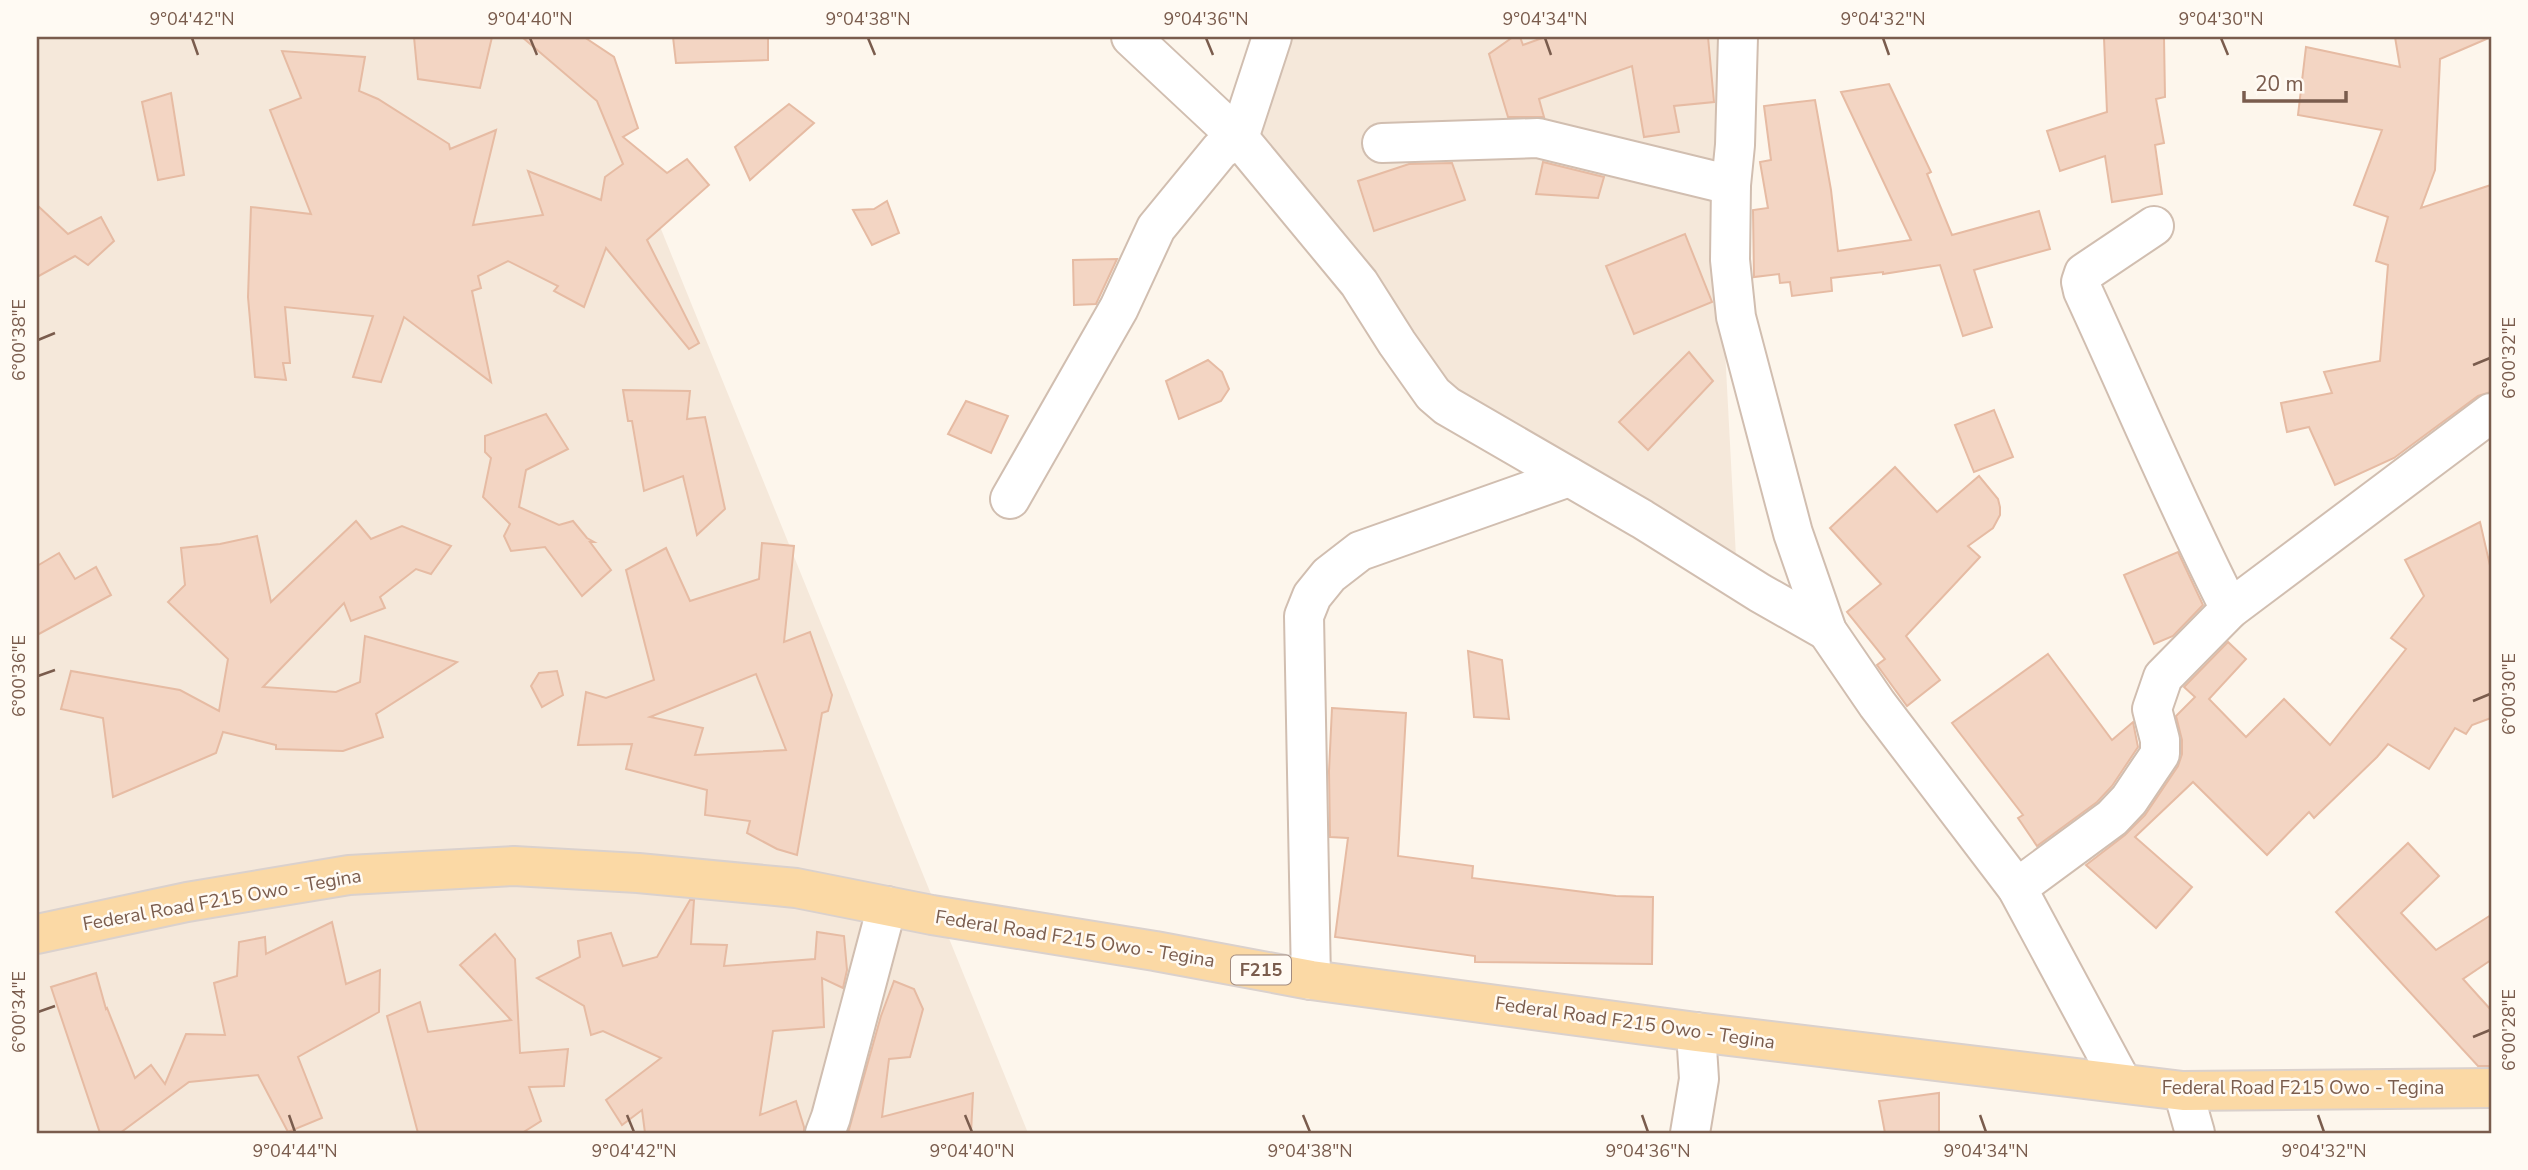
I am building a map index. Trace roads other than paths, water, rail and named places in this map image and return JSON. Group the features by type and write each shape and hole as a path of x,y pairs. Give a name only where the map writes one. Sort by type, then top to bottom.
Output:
{"main road":[{"name":"Federal Road F215 Owo - Tegina","path":"37,934 187,902 349,875 514,866 638,873 783,887 1311,980 1696,1032 2183,1091 2491,1088"}],"street":[{"path":"1132,37 1239,138 1359,283 1433,394 1447,405 1827,631"},
{"path":"1010,499 1119,308 1156,228 1220,150 1239,138 1272,37"},
{"path":"1738,37 1730,260 1736,317 1793,533 1827,631 1877,704 2017,888 2122,1083"},
{"path":"1382,143 1538,138 1731,185"},
{"path":"2154,226 2084,272 2082,291 2230,609"},
{"path":"2017,888 2112,818 2129,800 2160,754 2160,740 2152,709 2163,677 2230,609 2491,413"},
{"path":"1311,980 1304,616 1312,596 1329,575 1360,551 1569,477"},
{"path":"825,1133 887,906"},
{"path":"1690,1133 1699,1079 1696,1032"},
{"path":"2183,1091 2196,1133"}]}
